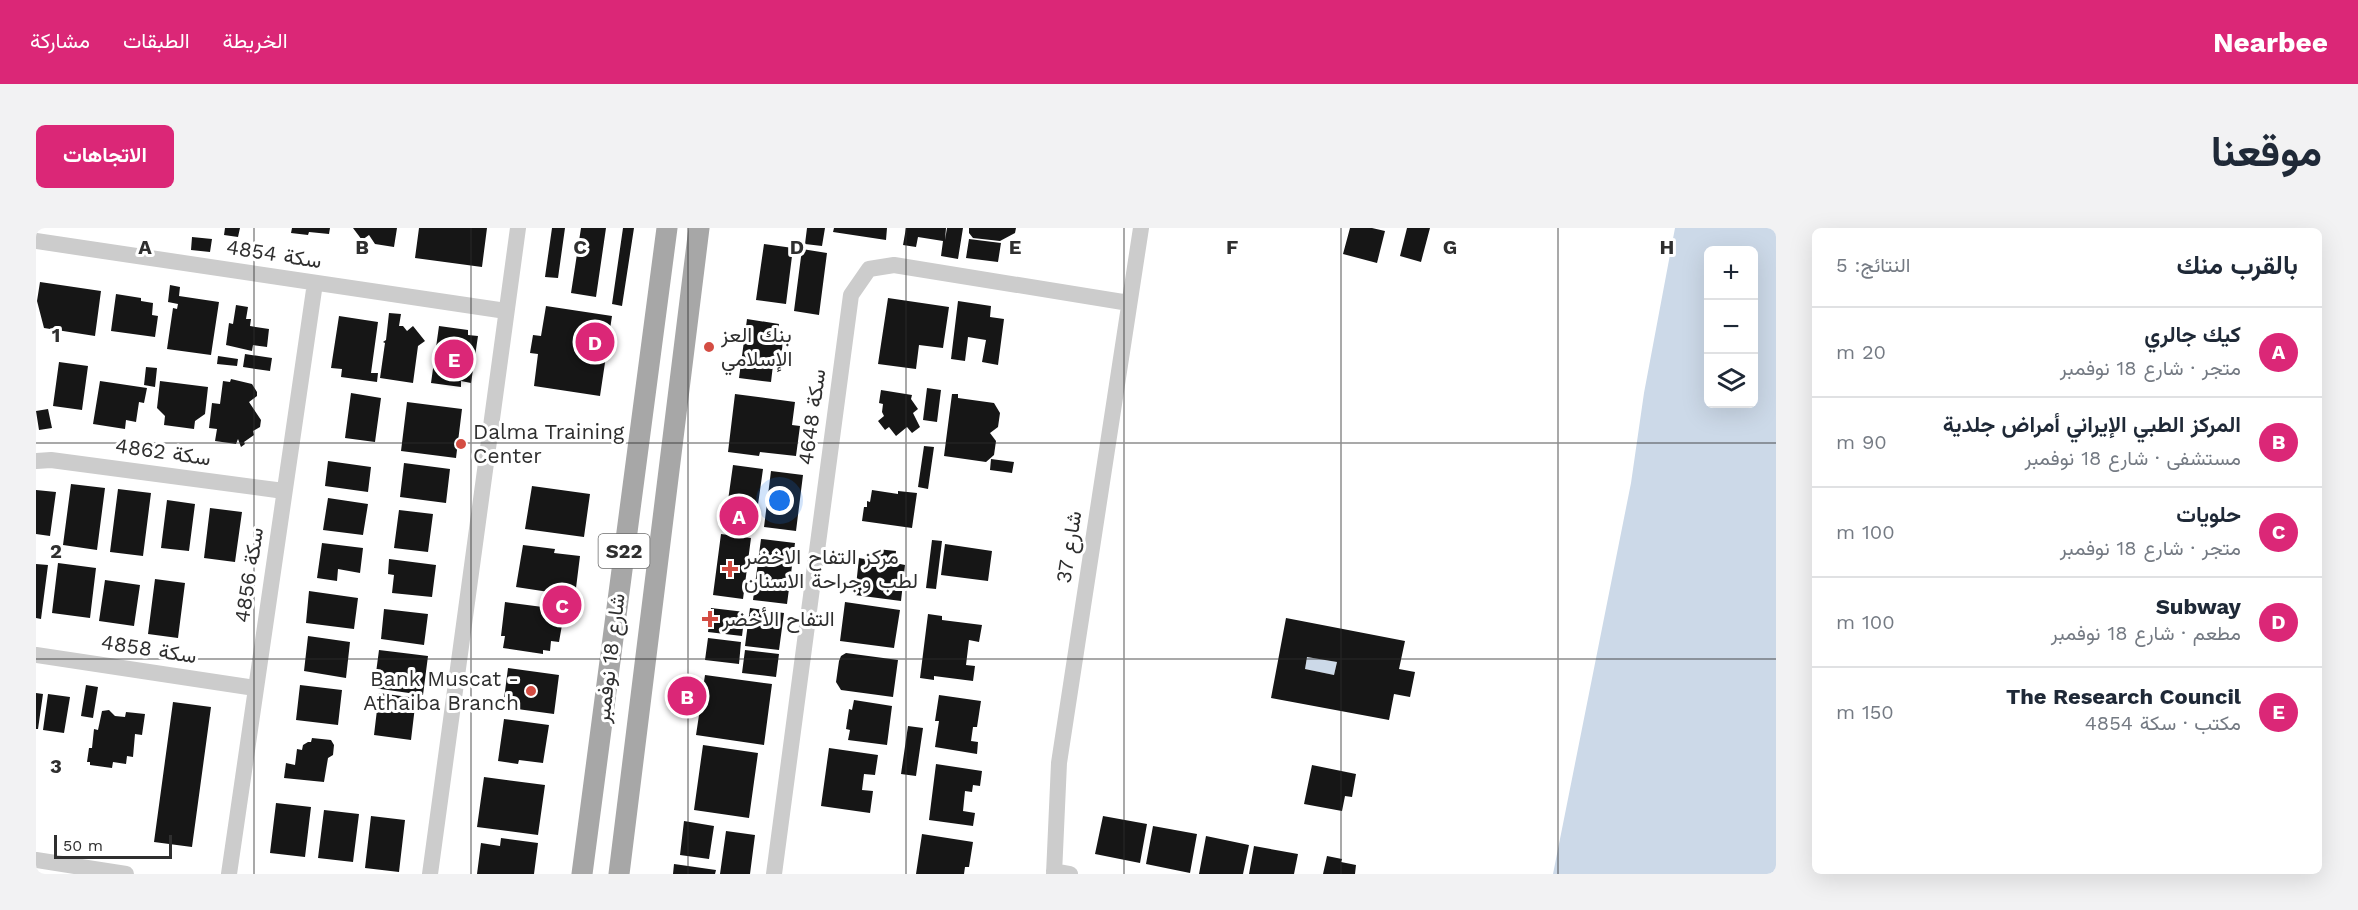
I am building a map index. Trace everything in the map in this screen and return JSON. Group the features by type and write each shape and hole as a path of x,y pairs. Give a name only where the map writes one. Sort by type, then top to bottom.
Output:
{"main road":[{"name":"شارع 18 نوفمبر","path":"582,874 665,228"},
{"name":"شارع 18 نوفمبر","path":"619,874 699,235"}],"street":[{"path":"430,874 518,228"},
{"name":"شارع 37","path":"1059,873 1059,763 1141,228"},
{"name":"سكة 4854","path":"36,241 506,311"},
{"name":"سكة 4648","path":"774,874 851,295 869,269 894,266 1129,303"},
{"name":"سكة 4856","path":"229,874 315,283"},
{"name":"سكة 4862","path":"36,461 51,460 284,491"},
{"name":"سكة 4858","path":"36,655 255,688"},
{"path":"36,860 126,874"}],"water":[{"path":"1675,228 1776,228 1776,874 1553,874 1631,483 1644,393"},
{"path":"1307,657 1337,662 1334,675 1305,669"}],"building":[{"path":"225,228 240,228 238,237 224,235"},
{"path":"292,228 330,228 329,234 309,232 308,235 291,233"},
{"path":"353,228 397,228 394,247 375,244 369,235 362,240"},
{"path":"419,228 487,228 482,267 415,258"},
{"path":"552,228 565,228 558,278 545,277"},
{"path":"581,228 606,228 596,297 571,293"},
{"path":"623,228 634,228 622,306 612,304"},
{"path":"807,228 825,228 822,246 805,244"},
{"path":"834,228 887,228 886,240 833,232"},
{"path":"906,228 946,228 945,240 947,228 963,228 958,259 941,256 943,241 918,237 916,247 903,245"},
{"path":"969,228 1016,228 1015,233 1000,241 973,238 969,233"},
{"path":"1350,228 1372,228 1385,231 1377,263 1343,254"},
{"path":"1407,228 1430,228 1421,262 1400,256"},
{"path":"192,237 212,239 210,252 191,250"},
{"path":"969,239 1001,243 998,262 966,258"},
{"path":"764,244 793,248 786,304 756,300"},
{"path":"802,249 827,253 819,315 794,311"},
{"path":"40,282 101,291 95,336 44,328 37,301"},
{"path":"170,285 180,287 179,296 219,302 211,355 167,349 173,308 177,309 178,304 168,302"},
{"path":"116,294 141,298 141,301 153,303 152,315 158,316 155,337 111,331"},
{"path":"888,298 949,307 943,348 919,345 916,369 878,364"},
{"path":"958,301 991,306 990,317 1004,319 998,365 982,362 986,340 968,337 965,361 951,359"},
{"path":"236,305 248,307 246,319 251,319 250,326 269,329 267,347 253,345 252,351 226,345 229,323 233,324"},
{"path":"546,306 612,316 600,396 534,386 538,354 530,353 533,335 541,336"},
{"path":"389,313 401,314 399,326 403,326 407,331 413,326 425,341 418,346 413,383 380,378 385,343 383,342 386,340"},
{"path":"339,316 378,322 371,373 378,373 377,382 341,377 342,369 331,368"},
{"path":"747,319 779,324 777,340 783,341 780,366 773,365 771,382 739,378"},
{"path":"439,326 468,330 468,335 478,336 471,383 461,381 461,387 431,383"},
{"path":"245,354 272,358 270,371 243,367"},
{"path":"218,356 238,359 237,366 217,364"},
{"path":"59,362 88,366 82,410 53,406"},
{"path":"146,367 157,368 155,387 144,385"},
{"path":"231,379 252,384 257,392 257,396 249,402 261,420 260,427 253,431 254,435 241,447 238,439 236,444 215,441 217,429 209,428 212,403 220,404 223,381 230,382"},
{"path":"100,381 147,388 144,403 139,402 136,422 126,420 125,429 93,424"},
{"path":"160,381 208,387 205,414 195,421 194,429 164,425 165,416 157,408"},
{"path":"927,388 941,390 937,422 923,420"},
{"path":"881,390 912,395 911,399 918,409 913,413 920,427 912,433 907,427 896,436 889,427 885,430 878,421 884,416 883,404 879,403"},
{"path":"351,393 381,398 375,442 345,438"},
{"path":"735,394 795,402 792,425 800,426 796,456 760,452 759,456 728,452"},
{"path":"952,394 958,394 958,398 994,403 1000,413 998,427 990,433 996,441 994,455 986,462 944,456"},
{"path":"407,402 462,409 456,458 401,451"},
{"path":"48,409 52,428 39,430 36,411"},
{"path":"924,446 934,447 928,489 918,487"},
{"path":"991,459 1014,462 1012,473 990,470"},
{"path":"328,461 371,467 368,492 325,486"},
{"path":"404,463 450,469 446,503 400,497"},
{"path":"733,465 763,469 755,526 725,522"},
{"path":"771,471 803,475 796,531 764,527"},
{"path":"71,484 105,488 97,550 63,545"},
{"path":"532,486 590,494 584,537 525,529"},
{"path":"118,489 151,493 143,556 110,552"},
{"path":"36,490 56,492 50,536 36,534"},
{"path":"872,490 898,494 898,491 917,493 912,528 862,521 864,507 867,507 867,501 870,502"},
{"path":"328,498 368,504 363,535 323,530"},
{"path":"167,500 195,504 189,551 161,548"},
{"path":"210,508 242,512 235,562 204,558"},
{"path":"399,510 433,514 428,552 394,548"},
{"path":"721,534 751,538 743,599 713,595"},
{"path":"761,539 795,543 787,604 753,600"},
{"path":"932,540 942,541 936,589 926,588"},
{"path":"322,543 363,548 360,573 338,569 337,581 317,578"},
{"path":"945,544 992,551 988,581 941,575"},
{"path":"523,545 555,549 554,553 580,556 575,596 516,587"},
{"path":"877,549 896,551 895,563 905,565 901,601 855,595 859,558 875,561"},
{"path":"389,559 436,565 432,597 392,593 394,575 388,574"},
{"path":"58,563 96,568 90,618 52,613"},
{"path":"36,564 48,565 41,619 36,618"},
{"path":"155,579 185,583 178,638 148,634"},
{"path":"105,580 140,585 134,626 99,621"},
{"path":"309,591 358,598 354,629 306,623"},
{"path":"505,602 558,609 556,624 562,625 559,642 551,641 550,651 543,650 543,654 503,648 505,636 501,636"},
{"path":"845,602 900,610 894,648 840,641"},
{"path":"711,608 745,612 742,636 708,632"},
{"path":"750,608 784,613 779,650 745,646"},
{"path":"384,609 428,614 424,645 381,639"},
{"path":"928,614 942,616 942,620 982,625 979,642 969,640 966,665 975,666 973,681 934,676 934,680 920,678"},
{"path":"1286,618 1405,641 1399,669 1415,672 1410,697 1394,694 1389,720 1271,698","holes":["1307,657 1337,662 1334,675 1305,669"]},
{"path":"308,636 350,642 346,678 304,671"},
{"path":"708,638 741,642 739,664 705,660"},
{"path":"379,650 428,656 423,695 374,688"},
{"path":"745,650 779,654 776,677 742,673"},
{"path":"846,653 898,660 893,697 841,690 836,682 839,661"},
{"name":"Bank Muscat - Athaiba Branch","path":"508,668 559,675 554,714 503,707"},
{"path":"705,675 772,684 764,745 696,735"},
{"path":"86,685 98,687 93,718 81,716"},
{"path":"300,685 342,690 338,725 296,720"},
{"path":"36,693 43,694 38,729 36,729"},
{"path":"379,693 416,698 411,740 374,735"},
{"path":"48,694 70,697 64,733 43,730"},
{"path":"939,695 981,701 977,727 973,727 971,741 978,742 977,754 935,747 939,721 935,721"},
{"path":"854,700 892,706 887,745 848,740 850,730 846,729 849,709 852,710"},
{"path":"173,702 211,707 192,847 154,842"},
{"path":"109,710 115,716 125,717 126,712 145,714 142,735 135,734 133,757 127,756 126,764 113,762 112,768 90,765 90,762 87,762 89,748 92,748 94,729 98,730 102,711"},
{"path":"504,719 549,725 543,763 519,760 518,764 498,761"},
{"path":"908,726 923,728 916,776 901,774"},
{"path":"312,738 331,740 334,745 333,755 328,758 324,782 284,778 286,763 295,765 297,749 302,750 303,745 311,742"},
{"path":"703,745 758,753 749,818 694,810"},
{"path":"829,748 878,755 875,775 864,774 862,790 873,791 870,813 821,806"},
{"path":"936,764 982,771 980,786 973,785 972,792 965,791 963,811 975,813 973,826 929,820"},
{"path":"1312,765 1356,774 1352,797 1345,796 1342,811 1304,804"},
{"path":"484,777 545,785 538,835 477,827"},
{"path":"276,803 311,807 305,857 270,853"},
{"path":"324,810 359,814 353,862 318,858"},
{"path":"371,816 405,820 399,872 365,868"},
{"path":"1103,816 1147,824 1140,863 1095,854"},
{"path":"684,821 714,826 709,859 680,855"},
{"path":"1153,826 1197,834 1190,873 1146,864"},
{"path":"726,831 755,835 750,874 720,874"},
{"path":"922,834 973,842 969,867 965,867 964,874 916,874"},
{"path":"1206,836 1249,845 1243,874 1199,874"},
{"path":"501,838 538,843 534,874 477,874 481,843 500,846"},
{"path":"1254,846 1298,854 1294,874 1249,874"},
{"path":"1327,856 1356,865 1355,874 1323,874"},
{"path":"674,864 716,870 715,874 673,874"}],"place":[{"name":"Subway","path":"595,342"},
{"name":"بنك العز الإسلامي","path":"709,347"},
{"name":"The Research Council","path":"454,359"},
{"name":"Dalma Training Center","path":"461,444"},
{"name":"كيك جالري","path":"739,516"},
{"name":"مركز التفاح الاخضر لطب وجراحة الاسنان","path":"730,569"},
{"name":"حلويات","path":"562,605"},
{"name":"التفاح الأخضر","path":"710,619"},
{"name":"Bank Muscat - Athaiba Branch","path":"531,691"},
{"name":"المركز الطبي الإيراني أمراض جلدية","path":"687,696"}]}
